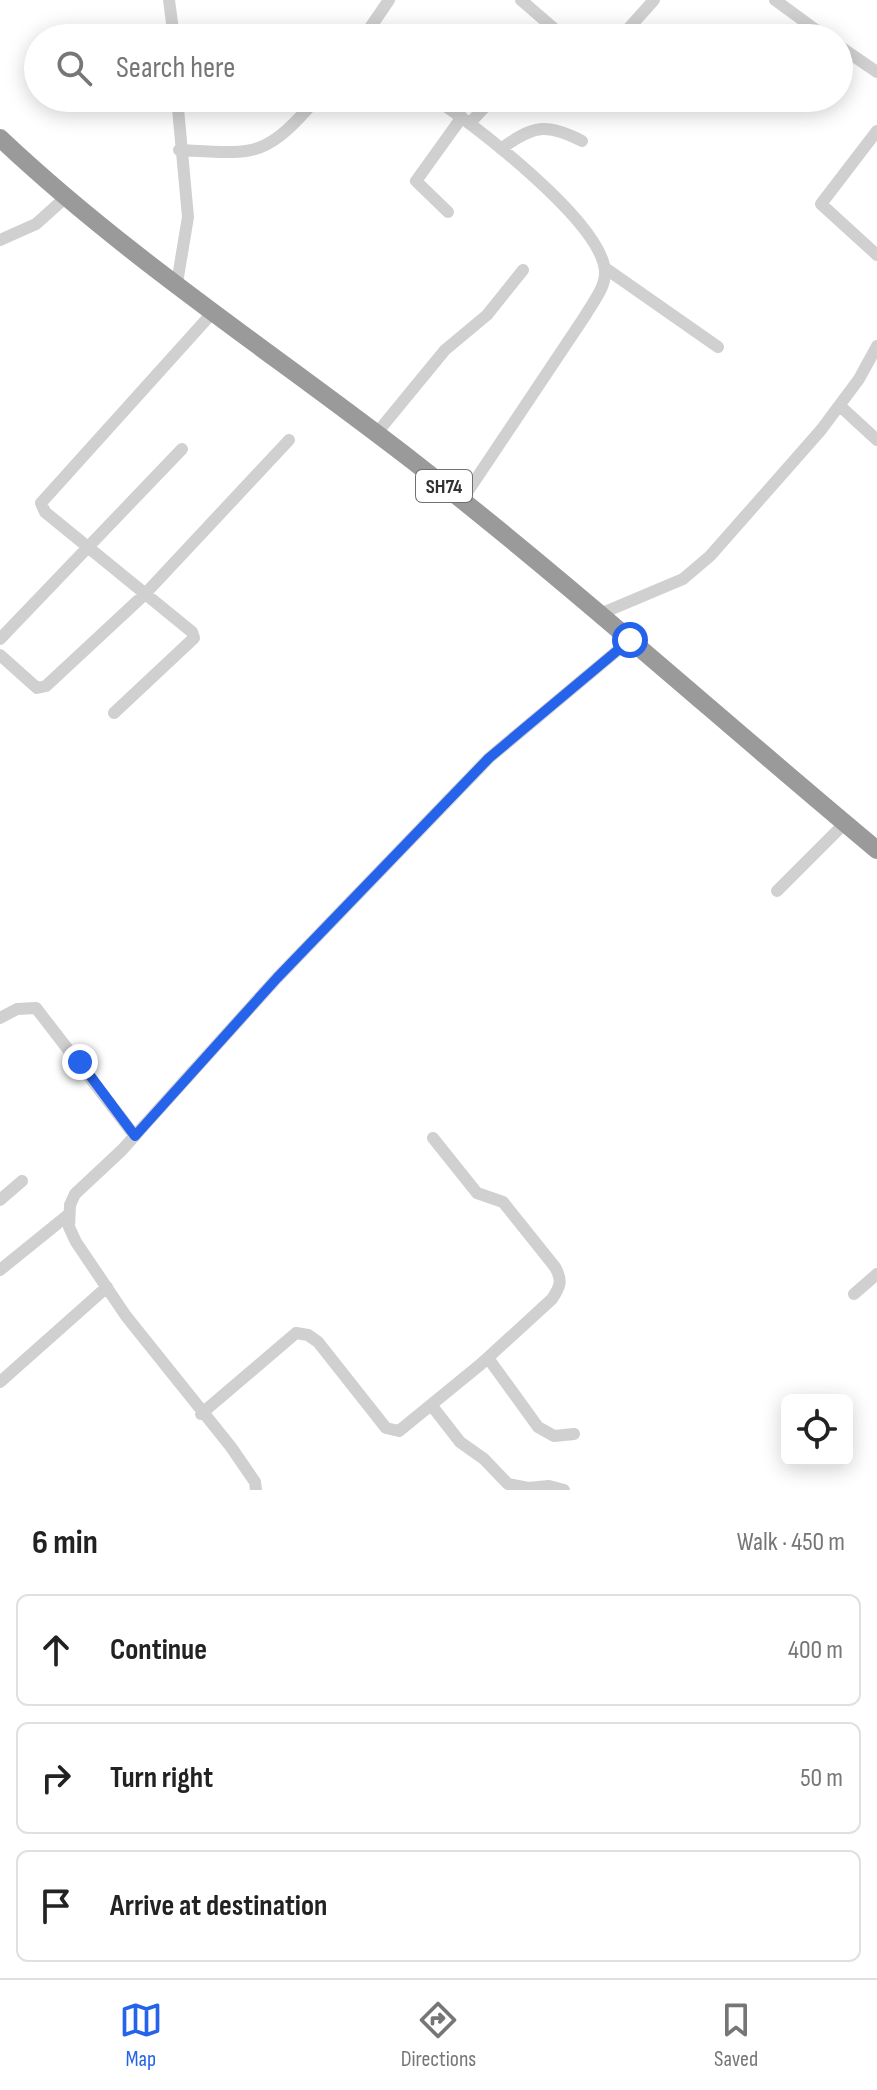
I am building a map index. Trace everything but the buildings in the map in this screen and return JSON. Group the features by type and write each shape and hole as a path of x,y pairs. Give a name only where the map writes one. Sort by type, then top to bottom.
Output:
{"highway":[{"name":"SH74","path":"0,138 65,198 462,500 877,850"}],"street":[{"path":"169,0 172,24"},
{"path":"373,24 389,0"},
{"path":"521,0 549,24"},
{"path":"633,24 654,0"},
{"path":"775,0 808,24"},
{"path":"853,56 877,72"},
{"path":"177,283 188,217 178,112"},
{"path":"179,150 243,154 267,147 287,133 305,112"},
{"path":"454,112 501,149 585,230 605,268 718,347"},
{"path":"448,212 416,181 476,112"},
{"path":"501,149 536,129 552,128 582,141"},
{"path":"877,131 821,204 877,255"},
{"path":"0,240 36,224 65,198"},
{"path":"462,500 600,292 605,268"},
{"path":"376,434 445,350 487,315 523,270"},
{"path":"114,713 194,638 192,632 45,512 41,503 214,311"},
{"path":"600,614 683,579 701,564 734,532 840,406 877,346"},
{"path":"840,406 877,440"},
{"path":"0,655 31,684 37,688 46,686 145,594 289,440"},
{"path":"0,639 182,449"},
{"path":"0,1270 68,1215 75,1194 135,1136 277,978 489,758 630,640"},
{"path":"777,891 845,823"},
{"path":"0,1018 17,1009 36,1008 135,1136"},
{"path":"201,1414 296,1333 308,1335 318,1342 392,1432 399,1431 488,1358 552,1299 560,1287 561,1277 503,1202 477,1193 433,1138"},
{"path":"0,1200 22,1181"},
{"path":"68,1215 76,1242 201,1414 231,1447 256,1490"},
{"path":"854,1294 877,1274"},
{"path":"0,1382 107,1287"},
{"path":"488,1358 538,1427 554,1436 574,1434"},
{"path":"432,1406 460,1442 484,1459 508,1484 564,1490"}],"route":[{"path":"80,1062 135,1136 277,978 489,758 630,640"}]}
